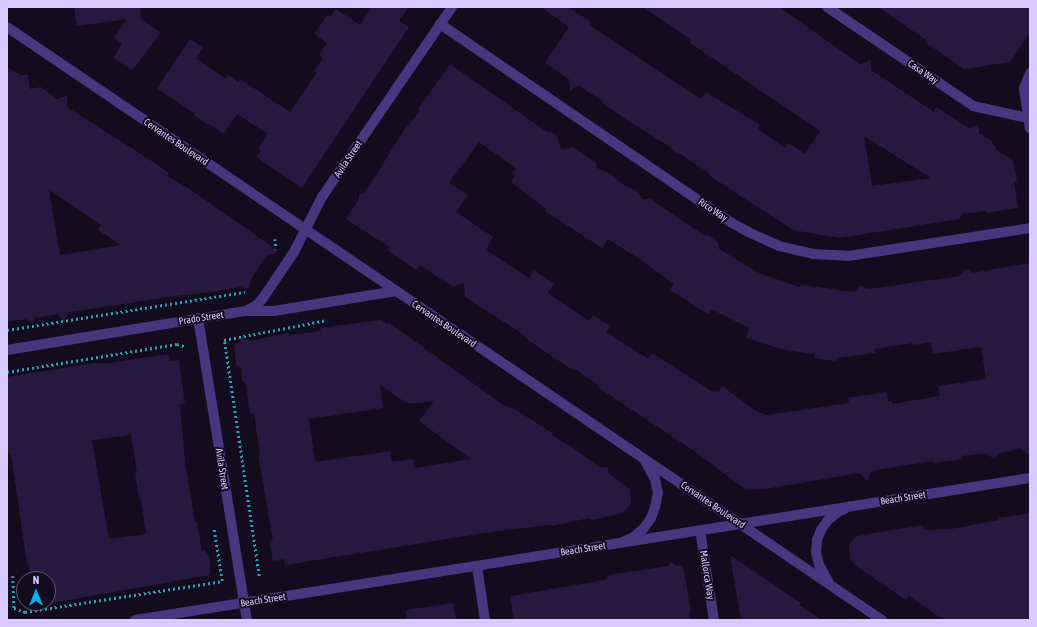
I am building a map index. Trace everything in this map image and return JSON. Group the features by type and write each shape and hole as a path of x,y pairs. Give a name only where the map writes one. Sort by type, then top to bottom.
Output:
{"street":[{"name":"Avila Street","path":"246,311 258,304 263,298 294,252 322,197 452,7"},
{"name":"Casa Way","path":"827,7 973,106 1028,118"},
{"name":"Rico Way","path":"440,24 732,223 779,246 813,254 848,256 1030,228"},
{"name":"Cervantes Boulevard","path":"7,27 882,620"},
{"path":"1030,74 1024,89 1030,129"},
{"name":"Prado Street","path":"7,350 198,318 246,311 274,311 396,291"},
{"name":"Avila Street","path":"198,318 247,620"},
{"path":"620,543 634,537 644,528 651,518 655,507 658,493 655,479 650,467 641,457"},
{"name":"Beach Street","path":"135,620 1030,478"},
{"path":"833,587 824,576 819,565 816,552 818,540 821,530 828,520 838,512 850,506"},
{"name":"Mallorca Way","path":"700,530 714,620"},
{"path":"477,566 485,620"}],"path":[{"path":"275,239 276,251"},
{"path":"7,330 252,291"},
{"path":"259,576 224,340 331,319"},
{"path":"7,372 177,344 187,347"},
{"path":"13,576 14,608 25,612 222,581 214,527"}],"building":[{"path":"74,7 140,7 141,17 139,17 161,33 132,70 113,58 122,44 114,38 127,19 77,26"},
{"path":"372,7 409,7 399,21 409,27 302,188 256,157 261,151 258,149 268,134 237,114 224,134 209,124 208,125 194,115 195,114 157,88 190,39 203,48 196,58 226,79 228,75 238,82 240,79 290,112 317,72 314,71 323,58 319,55 327,43 314,34 327,15 330,17 336,9 360,25"},
{"path":"541,7 568,7 591,22 589,25 701,99 706,92 760,125 758,129 785,148 788,143 805,154 820,131 689,42 691,40 643,7 779,7 860,64 871,60 871,70 934,112 936,107 969,128 979,124 979,133 992,141 992,144 996,147 995,149 1013,160 1017,181 1014,182 1018,208 986,213 986,211 962,214 959,219 839,238 793,230 710,176 709,173 680,154 677,154 670,147 627,120 578,85 570,91 569,79 545,63 569,27","holes":["864,136 931,178 872,186"]},
{"path":"878,7 1030,7 1030,33 1010,62 964,69 925,42 926,40"},
{"path":"450,64 547,132 552,132 557,136 561,150 573,147 596,163 597,168 610,173 622,184 637,191 643,199 650,199 705,236 707,235 718,242 719,249 759,273 799,287 802,285 855,292 860,285 868,289 960,276 966,268 972,273 1030,263 1030,455 1020,449 998,453 994,459 986,453 962,456 963,459 934,463 932,461 872,471 867,481 860,473 765,489 746,490 697,453 599,388 600,386 573,368 571,369 525,338 523,334 465,297 464,282 453,287 420,265 416,270 387,250 389,247 346,219 359,199 359,194 363,194 404,130 419,112 419,108","holes":["479,142 516,168 512,174 515,176 511,182 546,209 545,211 602,248 608,239 638,258 674,284 670,290 708,314 711,309 749,328 746,338 785,350 815,354 814,358 836,361 837,358 875,353 875,349 913,343 913,345 931,342 933,354 981,347 986,379 938,386 940,396 892,404 892,401 888,401 886,392 848,398 849,403 766,415 756,411 722,386 718,393 713,392 652,353 648,359 606,332 610,326 593,315 589,321 548,293 554,284 534,270 529,278 486,250 493,237 456,212 468,195 449,183"]},
{"path":"7,67 20,75 28,75 30,89 41,87 57,99 67,96 67,107 169,173 167,176 194,192 278,251 266,256 251,279 249,289 240,287 68,312 63,323 58,314 35,318 32,324 26,319 7,322","holes":["49,190 101,225 98,230 121,245 60,255"]},
{"path":"381,320 387,324 388,322 502,404 512,409 513,408 552,433 552,435 569,445 599,467 608,467 608,473 630,489 631,504 623,513 593,520 589,518 553,526 549,525 497,531 285,565 284,559 273,561 269,541 273,540 258,455 260,455 254,414 250,412 246,384 242,381 241,367 236,365 234,344 239,343 242,337 250,341 288,333 290,335 321,331 320,328","holes":["380,385 408,404 434,401 419,421 471,459 414,468 413,459 392,462 390,451 315,462 309,419 383,408"]},
{"path":"169,354 170,361 179,360 185,404 180,405 185,462 195,522 197,522 202,551 205,550 210,559 210,575 56,602 56,571 30,571 29,565 27,564 11,454 7,451 7,377 94,363 109,363","holes":["131,435 137,473 135,473 139,499 141,499 146,534 109,539 92,440"]},
{"path":"1030,513 1030,620 944,620 909,596 906,600 856,566 850,559 849,544 857,536 923,525 924,530 951,529 999,520 999,518"},
{"path":"730,555 801,603 799,605 822,620 741,620"},
{"path":"671,562 677,566 682,565 684,571 691,612 689,613 690,620 514,620 510,596 605,580 609,575 668,566"},
{"path":"453,603 456,620 407,620 406,610"}]}
